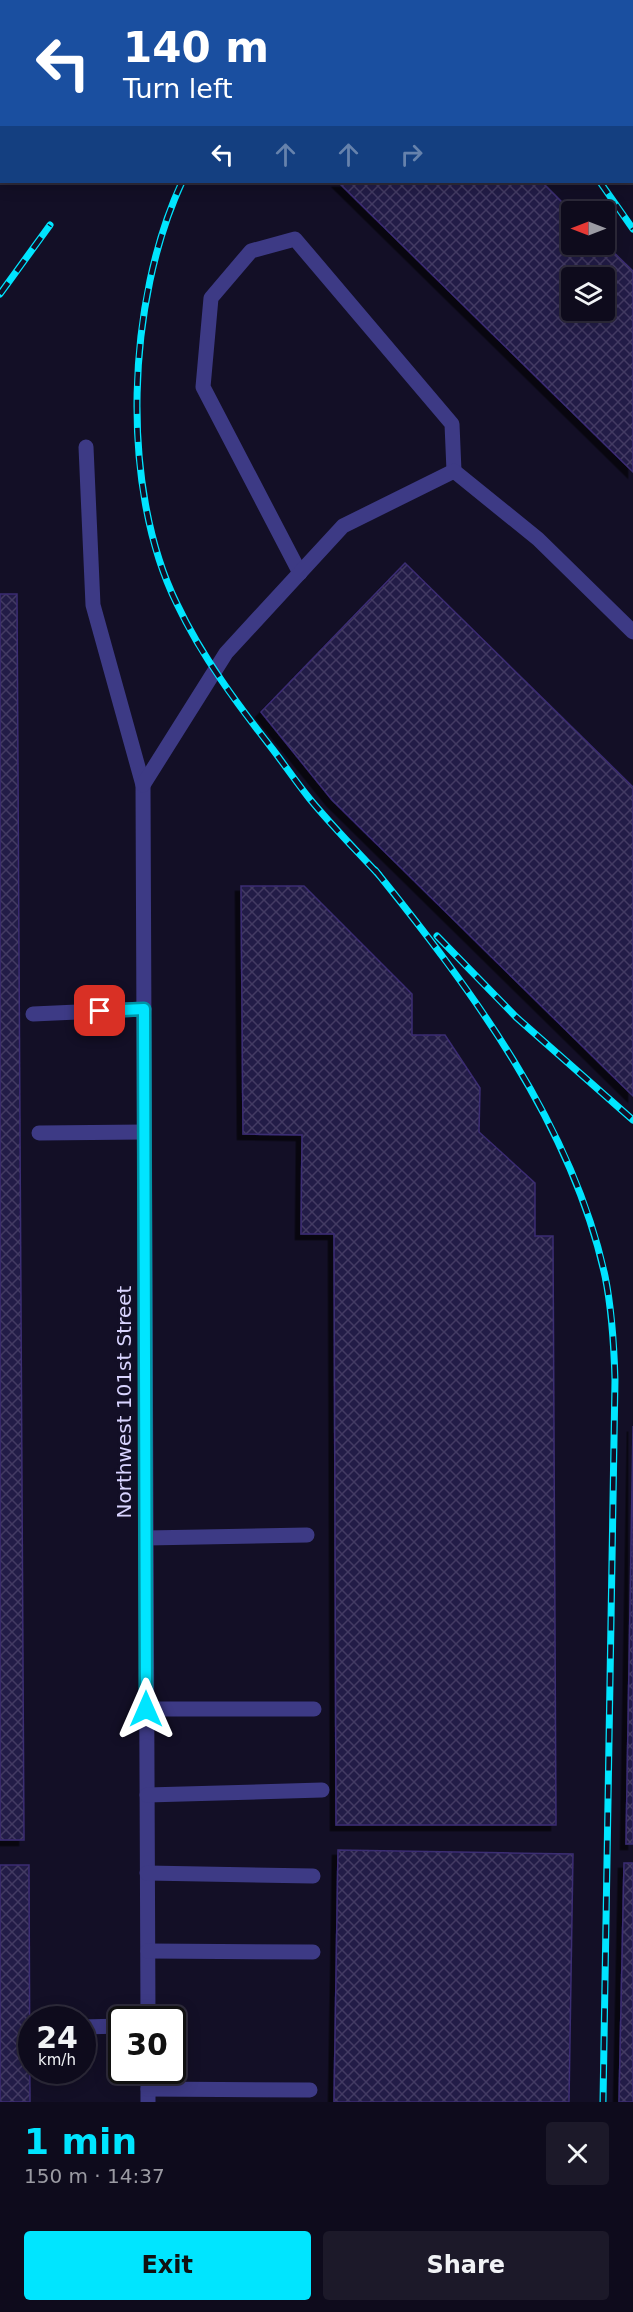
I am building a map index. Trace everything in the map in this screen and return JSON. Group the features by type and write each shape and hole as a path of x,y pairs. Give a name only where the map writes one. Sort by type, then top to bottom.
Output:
{"street":[{"path":"300,573 203,387 211,298 251,251 295,239 452,424 454,471 538,539 633,632"},
{"name":"Northwest 101st Street","path":"86,447 93,604 143,785 148,2006"},
{"path":"143,785 226,654 343,526 454,471"},
{"path":"33,1014 144,1009"},
{"path":"39,1133 144,1132"},
{"path":"146,1538 307,1536"},
{"path":"146,1709 314,1709"},
{"path":"147,1795 322,1790"},
{"path":"147,1873 313,1876"},
{"path":"148,1951 313,1953"},
{"path":"148,2096 310,2090"}],"building":[{"path":"339,183 543,183 561,201 561,255 615,254 633,271 633,472"},
{"path":"405,563 633,787 633,1096 332,800 261,712"},
{"path":"0,594 17,594 24,1840 0,1840"},
{"path":"241,886 304,886 412,994 412,1035 445,1035 480,1088 479,1132 535,1183 535,1236 553,1236 556,1825 336,1825 334,1234 301,1234 302,1135 243,1134"},
{"path":"633,1426 633,1844 626,1844"},
{"path":"338,1850 573,1854 569,2102 334,2102"},
{"path":"624,1863 633,1863 633,2102 619,2102"},
{"path":"0,1865 29,1865 30,2006 18,2006 18,2084 30,2084 30,2102 0,2102"}],"railway":[{"path":"182,183 164,229 150,281 141,336 137,393 139,450 146,505 158,557 187,624 221,680 309,798 379,875"},
{"path":"601,183 633,229"},
{"path":"0,294 50,225"},
{"path":"375,870 447,962 514,1061 543,1112 569,1165 590,1220 605,1276 612,1328 615,1380 603,2102"},
{"path":"437,936 516,1017 633,1120"}],"route":[{"path":"100,1011 144,1009 146,1709"}]}
